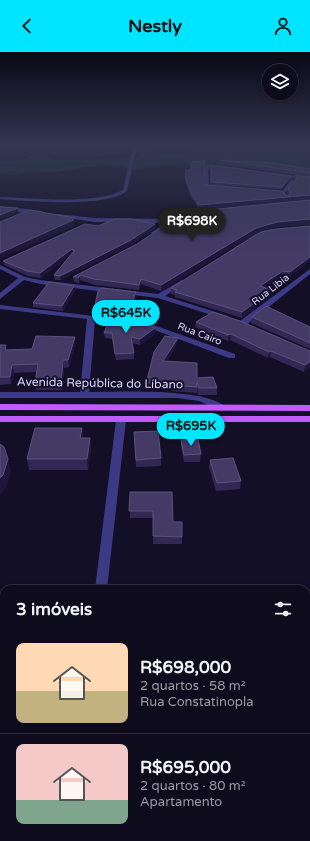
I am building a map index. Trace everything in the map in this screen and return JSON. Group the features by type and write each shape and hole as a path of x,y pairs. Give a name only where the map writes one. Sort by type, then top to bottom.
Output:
{"main road":[{"name":"Avenida República do Líbano","path":"0,407 310,408"},
{"path":"0,419 310,419"}],"street":[{"path":"0,198 99,199 116,196 125,191 127,181"},
{"path":"207,181 207,187 222,189"},
{"path":"283,193 293,181 310,183"},
{"path":"276,192 283,193 290,203"},
{"path":"283,204 297,203"},
{"path":"0,208 47,214"},
{"path":"19,216 32,211"},
{"path":"150,236 172,221 197,213"},
{"path":"55,215 95,220 172,221"},
{"path":"85,224 95,220"},
{"path":"225,255 258,234 276,230"},
{"path":"0,263 7,260"},
{"path":"0,267 23,278 159,296 185,280"},
{"name":"Rua Libia","path":"159,296 240,322 310,271"},
{"path":"0,297 23,278"},
{"path":"61,284 74,278"},
{"name":"Rua Cairo","path":"0,307 91,316 145,324 232,356"},
{"path":"84,395 91,316"},
{"name":"Avenida República do Líbano","path":"0,395 177,395 201,399 222,408"},
{"path":"101,585 121,420"}],"building":[{"path":"187,181 204,181 204,183 207,185 282,191 287,196 291,194 288,189 295,181 310,181 310,195 199,205 191,193"},
{"path":"211,181 287,181 282,187"},
{"path":"310,200 310,219 277,222 256,228 161,285 141,279 139,285 94,279 80,275 79,277 73,277 137,244 164,226 195,232 180,217 197,211"},
{"path":"0,207 18,208 0,215"},
{"path":"189,209 176,214 172,211"},
{"path":"29,210 75,218 0,253 0,222"},
{"path":"115,219 131,219 155,224 131,240 60,276 54,275 74,251 72,249 40,273 27,271 3,261 85,224 98,226"},
{"path":"310,226 310,257 290,272 283,271 260,286 272,290 242,312 175,292 177,290 171,288 261,232"},
{"path":"49,282 74,286 62,306 33,303"},
{"path":"102,288 136,292 129,311 132,311 132,313 94,309 98,291"},
{"path":"266,306 310,327 310,343 252,317"},
{"path":"213,312 240,321 310,351 310,362 305,365 271,351 269,352 231,334 228,335 196,322"},
{"path":"110,318 129,320 155,328 140,339 131,337 134,353 115,354 112,333 104,333"},
{"path":"36,336 75,337 68,360 63,360 61,383 35,383 38,364 12,365 10,377 0,377 0,345 6,345 5,350 32,349"},
{"path":"165,336 178,338 163,361 197,363 197,378 213,377 217,388 199,388 197,382 197,387 150,381 149,384 146,384 154,352"},
{"path":"35,428 82,428 80,438 90,438 87,459 27,459"},
{"path":"158,431 161,458 136,460 134,432"},
{"path":"198,439 201,454 184,455 181,440"},
{"path":"0,444 4,447 8,459 3,475 0,478"},
{"path":"233,458 241,481 217,483 210,460"},
{"path":"130,492 172,492 173,522 182,522 182,537 153,536 153,511 129,511"}]}
